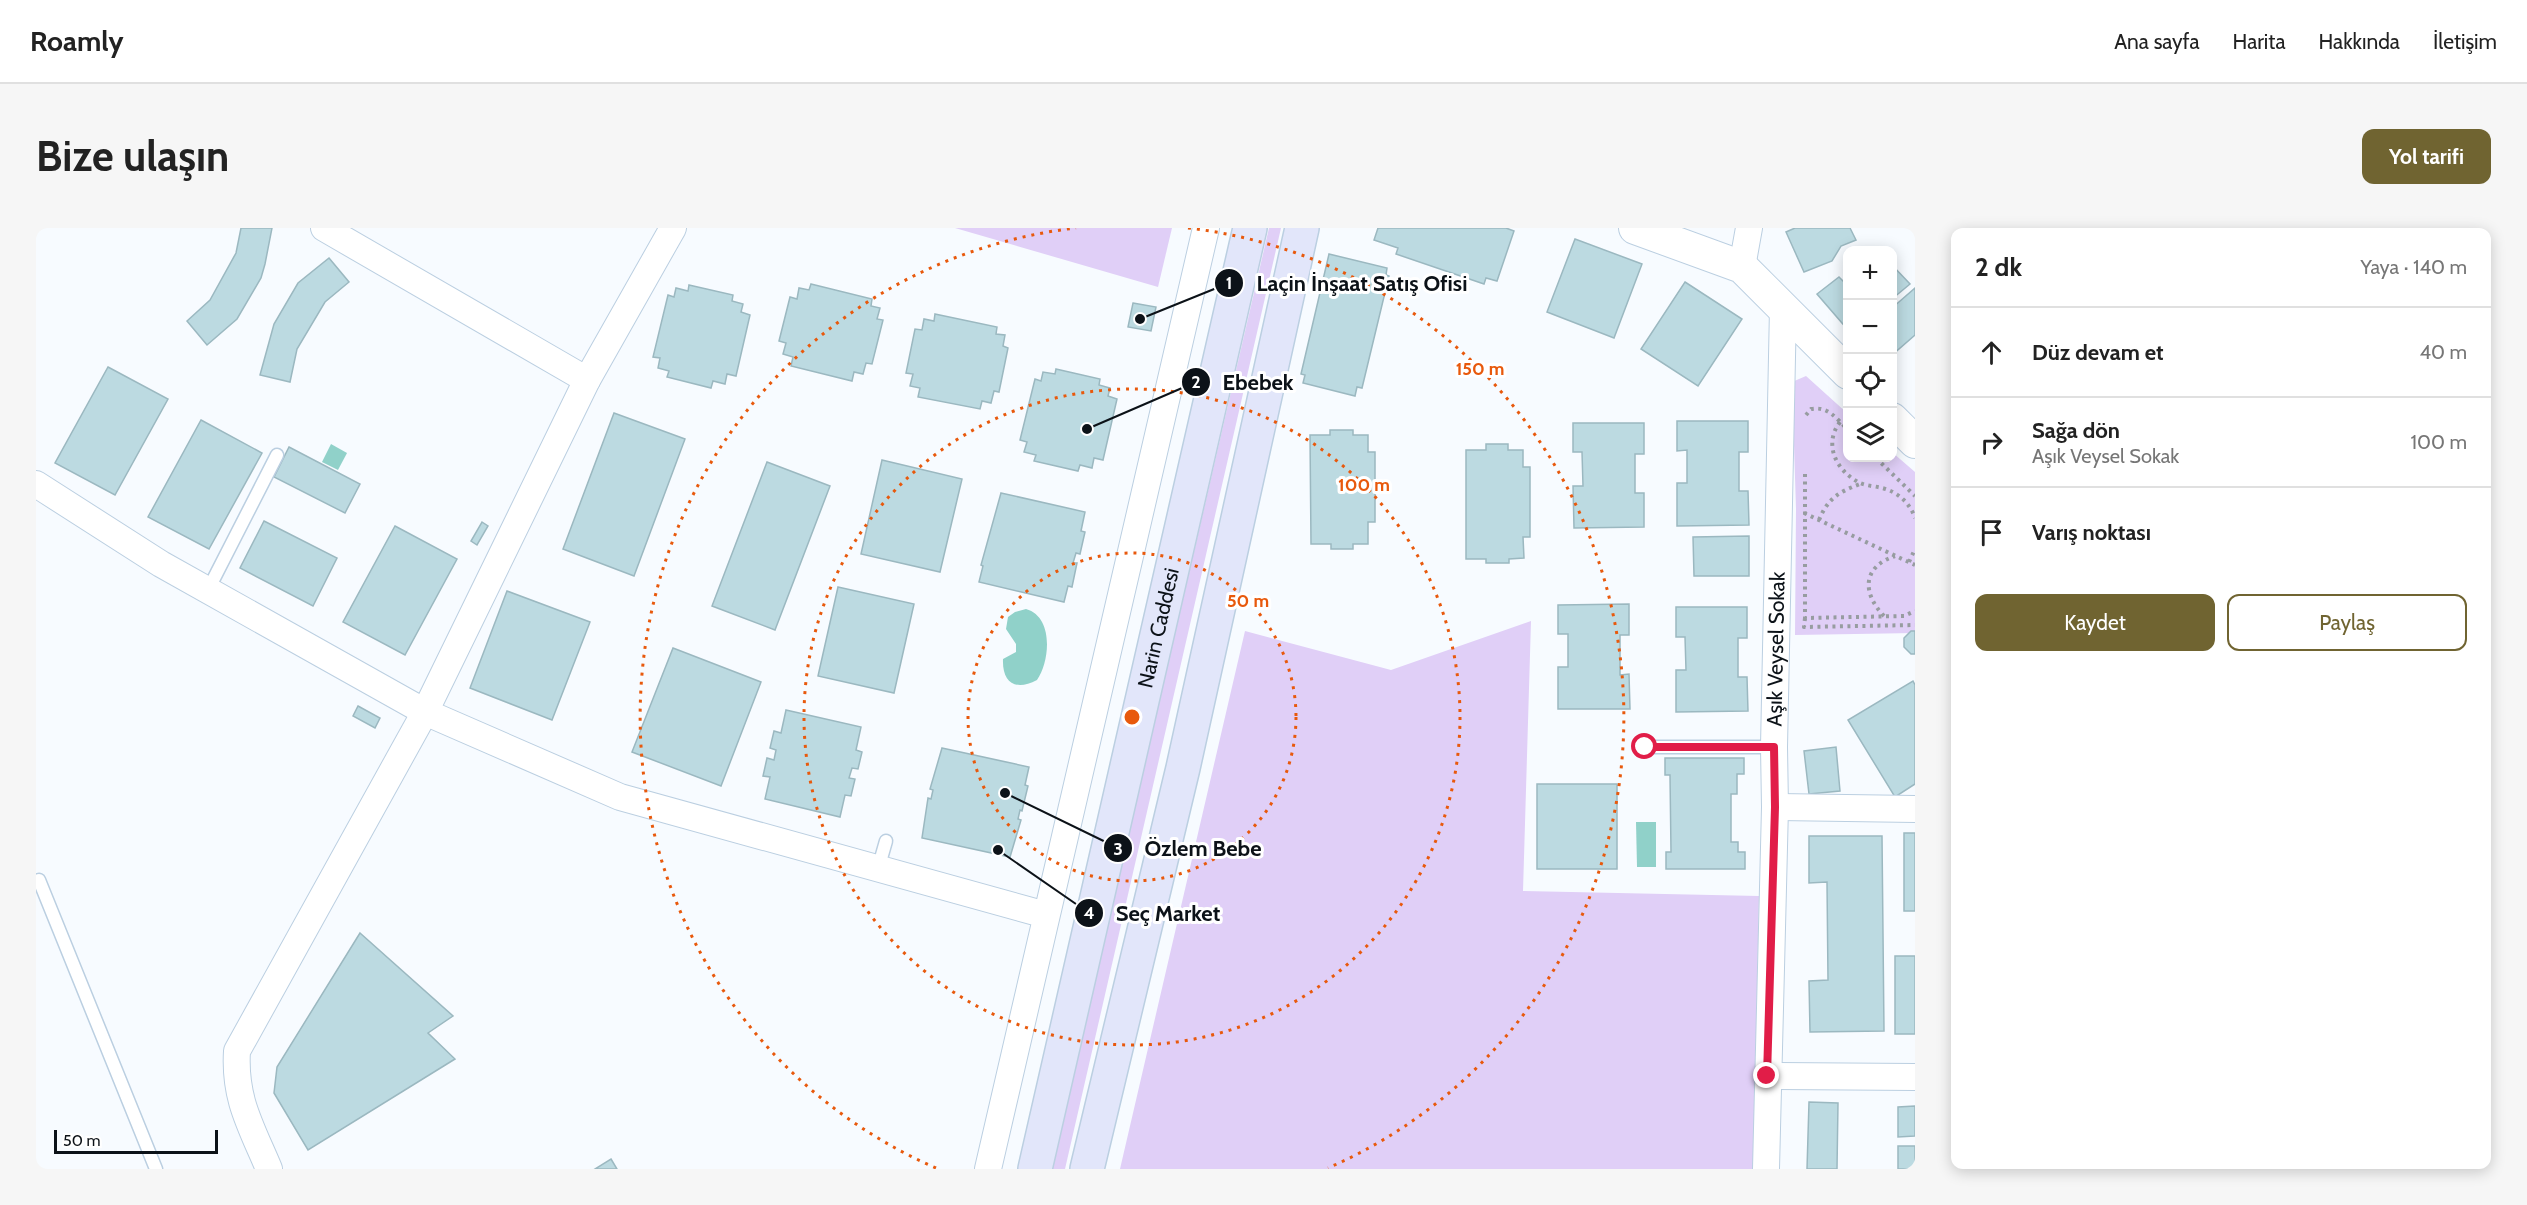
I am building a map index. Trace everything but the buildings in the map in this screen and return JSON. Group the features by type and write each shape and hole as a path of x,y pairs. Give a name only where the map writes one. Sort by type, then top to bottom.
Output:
{"main road":[{"name":"Narin Caddesi","path":"1035,1169 1250,228"},
{"path":"1087,1169 1183,768 1302,228"}],"street":[{"path":"324,228 587,380"},
{"path":"269,1169 243,1107 236,1077 237,1051 425,712 587,380 673,228"},
{"path":"988,1169 1206,228"},
{"path":"1635,228 1742,267 1843,368"},
{"path":"1742,267 1749,228"},
{"name":"Aşık Veysel Sokak","path":"1766,1169 1775,807 1774,747 1783,308"},
{"path":"1897,423 1915,442"},
{"path":"36,484 161,564 425,712 620,796 1046,915"},
{"path":"1775,807 1915,809"},
{"path":"1767,1076 1915,1077"}],"lane":[{"path":"208,590 277,455"},
{"path":"1645,747 1774,747"},
{"path":"878,869 886,841"},
{"path":"36,881 39,880 156,1169"}],"path":[{"path":"1806,425 1806,414 1817,408 1829,411 1843,425"},
{"path":"1840,422 1833,431 1832,452 1836,461 1849,476 1861,483 1892,492 1906,501 1915,518"},
{"path":"1880,462 1915,496"},
{"path":"1805,469 1804,627 1915,625"},
{"path":"1819,520 1830,499 1840,491 1861,483"},
{"path":"1778,501 1915,565"},
{"path":"1910,562 1915,549"},
{"path":"1884,616 1870,595 1869,576 1872,569 1896,556"},
{"path":"1805,618 1904,616 1915,610"}],"shaded area":[{"path":"955,228 1172,228 1158,287"},
{"path":"1269,228 1281,228 1065,1169 1051,1169"},
{"path":"1806,376 1843,409 1843,462 1897,462 1897,456 1915,472 1915,633 1795,635 1796,509 1792,382"},
{"path":"331,444 347,453 338,470 322,462"},
{"path":"1026,609 1041,621 1047,640 1047,651 1037,680 1016,685 1008,679 1003,667 1003,659 1016,652 1016,644 1006,629 1008,617"},
{"path":"1531,621 1523,891 1759,896 1753,1169 1120,1169 1245,631 1391,670"},
{"path":"1636,822 1656,822 1656,867 1637,867"}],"place":[{"name":"Laçin İnşaat Satış Ofisi","path":"1140,319"},
{"name":"Ebebek","path":"1087,429"},
{"name":"Özlem Bebe","path":"1005,793"},
{"name":"Seç Market","path":"998,850"}],"route":[{"path":"1645,747 1774,747 1775,807 1767,1076"}]}
